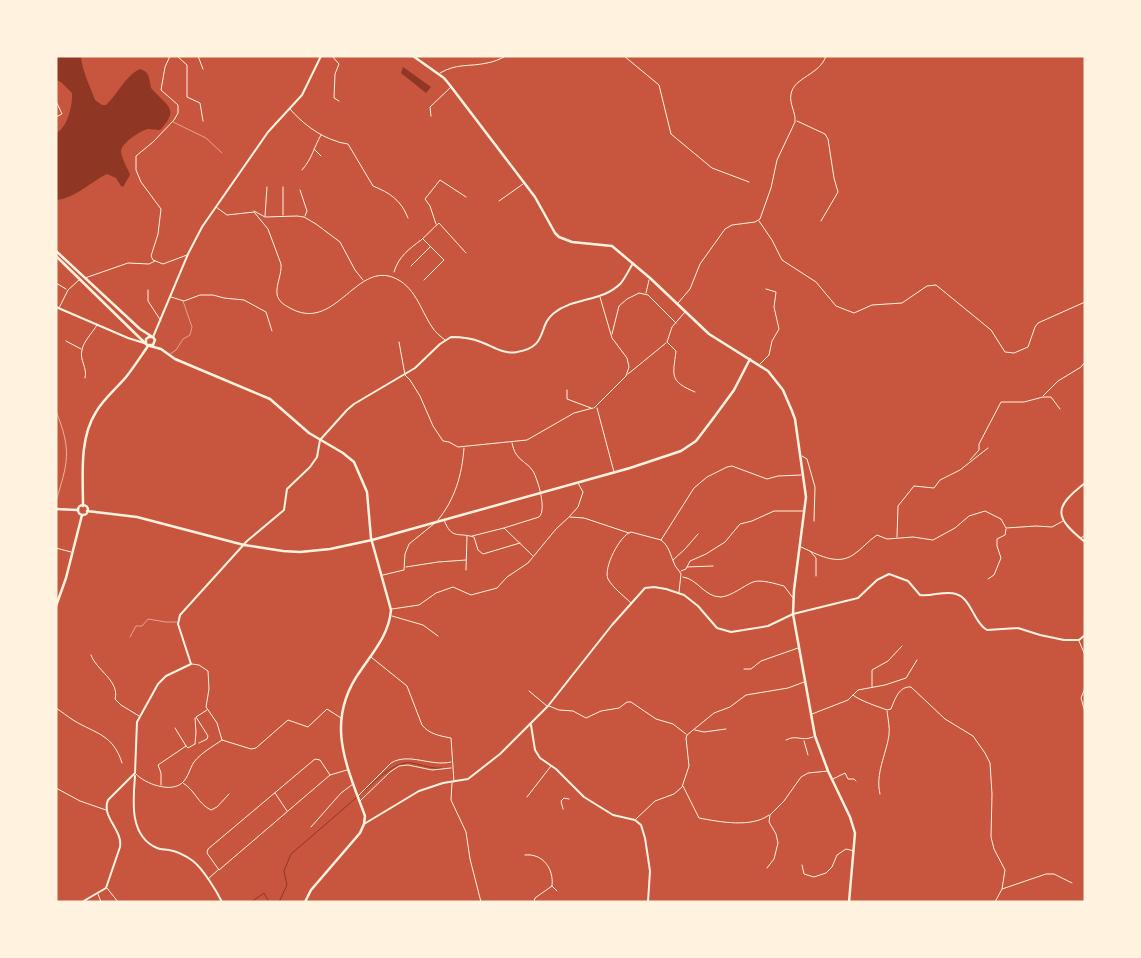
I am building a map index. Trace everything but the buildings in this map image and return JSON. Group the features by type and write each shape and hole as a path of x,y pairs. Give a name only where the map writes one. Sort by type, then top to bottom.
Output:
{"main road":[{"path":"413,56 439,74 451,87 537,200 551,228 559,237 572,242 612,246 650,278 717,340 760,365 778,383 795,419 806,493 793,599 793,614 815,736 828,771 854,828 856,839 849,902"},
{"path":"56,251 140,329 153,338 161,350"},
{"path":"56,256 148,345 270,399 309,433 348,457 354,462 361,474 368,492 372,540 391,616 383,640 352,682 340,718 340,730 348,770 365,816 364,824 360,833 311,890 305,902"},
{"path":"87,511 86,507 83,506 82,467 89,426 107,396 125,378 148,345 147,338 153,338"},
{"path":"148,345 154,345 153,338"},
{"path":"87,511 137,517 244,545 300,552 330,549 372,540 614,472 681,451 696,441 734,390 750,360"},
{"path":"56,509 78,510 79,507 83,506"},
{"path":"78,510 82,515"},
{"path":"56,606 66,578 82,515 86,514 87,511"}],"street":[{"path":"170,56 165,67 161,90 178,105 178,113 153,142 138,154 135,162 141,182 161,209 158,234 151,256 155,261 163,264 188,254"},
{"path":"177,56 187,65 187,97 200,103 203,120"},
{"path":"198,56 203,69"},
{"path":"153,338 188,254 202,227 268,132 305,90 321,56"},
{"path":"332,56 338,64 335,74 334,98 339,101"},
{"path":"439,74 450,68 462,65 486,64 506,56"},
{"path":"624,56 660,85 671,134 712,168 749,182"},
{"path":"759,221 771,188 777,160 796,120 791,103 792,90 823,64 826,56"},
{"path":"431,116 430,107 451,87"},
{"path":"56,101 62,114 56,117"},
{"path":"290,109 302,122 321,134 348,144 373,186 382,188 396,198 404,208 408,218"},
{"path":"796,120 825,134 828,139 838,192 821,221"},
{"path":"302,170 312,158 314,148 321,134"},
{"path":"314,148 321,156"},
{"path":"436,225 430,206 425,199 440,180 466,197"},
{"path":"499,201 524,183"},
{"path":"265,217 267,187"},
{"path":"283,187 283,216"},
{"path":"300,190 307,211 304,217"},
{"path":"216,207 227,215 252,211 258,212 265,217 304,217 338,240 363,280"},
{"path":"252,211 265,224 281,262 282,271 277,291 278,297 283,304 302,313 316,312 341,300 363,280 385,275 401,281 417,298 431,326 445,340"},
{"path":"759,221 772,240 782,260 816,282 837,307 855,313 872,305 900,304 927,286 936,284 990,328 1002,350 1007,353 1014,353 1028,347 1038,323 1085,302"},
{"path":"678,304 690,288 700,264 725,229 732,225 759,221"},
{"path":"394,272 397,262 403,254 439,223 466,253"},
{"path":"423,238 444,260 424,280"},
{"path":"411,266 431,247"},
{"path":"85,278 128,262 149,264 155,261"},
{"path":"191,664 178,624 180,615 244,545 284,510 287,489 310,467 317,457 320,440 354,404 405,375 418,366 445,340 451,337 469,338 507,352 521,352 541,339 550,317 555,312 576,302 600,297 619,284 633,263"},
{"path":"645,293 650,278"},
{"path":"80,279 68,290 57,307 148,345"},
{"path":"56,283 68,290"},
{"path":"760,365 770,355 772,342 779,328 774,307 776,292 766,289"},
{"path":"148,290 148,301 161,321"},
{"path":"645,293 676,323"},
{"path":"611,336 618,310 622,303 637,294 645,293"},
{"path":"171,297 183,301 202,294 244,300 266,312 272,331"},
{"path":"600,297 611,336 628,360 629,369 626,376"},
{"path":"399,342 405,375 420,396 433,426 443,441 458,447 464,447 527,440 574,413 597,407 626,376 667,342 671,329 685,312"},
{"path":"85,378 86,374 82,364 82,349 98,324"},
{"path":"66,341 82,349"},
{"path":"667,342 676,351 672,369 673,374 681,386 695,392"},
{"path":"1042,397 1058,381 1081,367 1085,362"},
{"path":"567,390 567,399 593,408"},
{"path":"970,460 979,450 979,444 1001,402 1024,402 1042,397 1051,397 1060,409"},
{"path":"597,407 614,472"},
{"path":"444,519 448,530 452,534 471,536 504,528 540,516 543,510 534,473 517,456 511,442"},
{"path":"382,576 402,572 405,567 404,554 409,544 430,529 445,512 460,480 464,447"},
{"path":"897,538 898,506 914,486 928,489 935,488 940,480 965,467 988,448"},
{"path":"800,456 806,459 815,484 814,521"},
{"path":"660,540 697,485 707,477 727,467 735,467 767,480 778,476 802,475"},
{"path":"391,610 419,604 436,593 453,588 471,595 498,588 507,577 528,563 556,529 578,507 583,492 577,482"},
{"path":"1085,483 1063,503 1060,514 1063,521 1085,542"},
{"path":"680,572 687,567 690,560 706,554 726,542 740,524 774,511 804,512"},
{"path":"800,547 835,560 852,556 877,535 887,539 913,537 934,540 955,528 969,516 985,511 1001,519 1006,528 1006,534 997,539 1001,558 994,575 988,579"},
{"path":"569,517 584,518 628,533 660,540 669,548 673,561 680,572 679,592"},
{"path":"1006,528 1052,527 1063,521"},
{"path":"504,528 533,556"},
{"path":"628,533 624,536 610,559 608,578 631,602"},
{"path":"673,561 698,534"},
{"path":"1080,539 1085,535"},
{"path":"466,570 467,536"},
{"path":"471,536 474,538 479,552 483,554 520,543"},
{"path":"56,548 72,552"},
{"path":"810,551 816,558 816,576"},
{"path":"405,567 466,560"},
{"path":"687,567 713,566"},
{"path":"364,824 419,791 472,776 500,754 548,706 631,602 643,589 650,587 679,592 698,606 717,628 727,632 768,626 793,614 858,598 880,577 889,574 908,581 920,595 952,593 959,595 980,624 987,630 1018,628 1064,640 1079,640 1085,635"},
{"path":"681,577 691,579 703,590 718,596 725,596 757,581 785,587 793,599"},
{"path":"391,616 423,626 438,636"},
{"path":"1079,640 1085,655"},
{"path":"872,687 872,670 888,662 902,646"},
{"path":"744,669 799,648"},
{"path":"91,655 96,666 112,683 116,694 115,699 121,705 140,716"},
{"path":"370,657 407,686 425,729 436,736 451,738 453,782 450,798 466,832 470,859 481,902"},
{"path":"811,714 848,700 858,690 906,678 917,660"},
{"path":"222,740 217,723 207,709 208,671 198,665 191,664 166,676 158,684 137,722 133,803 136,824 142,835 151,845 159,849 177,852 192,860 208,879 222,902"},
{"path":"635,820 652,803 674,794 683,786 689,766 685,743 687,735 694,729 714,713 730,707 746,695 788,688 805,682"},
{"path":"887,710 891,709 900,692 906,687 912,687 945,719 974,736 985,753 990,763 991,837 994,849 1004,870 1002,889 995,902"},
{"path":"1085,688 1081,698 1085,712"},
{"path":"529,691 548,706 559,710 573,711 586,718 601,711 619,708 627,702 632,702 656,719 673,724 687,735"},
{"path":"853,695 859,700 887,710"},
{"path":"56,708 109,740 118,751 122,764"},
{"path":"162,786 158,765 186,746 188,748 195,745 194,722 196,717 207,709"},
{"path":"222,740 251,749 256,748 288,720 308,727 327,709 340,718"},
{"path":"880,794 878,786 880,772 889,731 887,710"},
{"path":"196,717 208,736 199,743"},
{"path":"531,725 536,752 540,758 552,765 584,797 613,815 635,820 641,824 650,871 648,902"},
{"path":"175,728 186,746"},
{"path":"694,729 704,732 726,729"},
{"path":"786,740 793,737 804,740 815,736"},
{"path":"135,774 146,783 176,786 182,783 196,760 222,740"},
{"path":"804,740 808,755"},
{"path":"358,796 397,759 404,758 439,764 452,762"},
{"path":"218,870 206,854 208,849 315,760 320,760 330,775"},
{"path":"359,801 399,766 408,765 432,770 452,768"},
{"path":"527,797 552,765"},
{"path":"208,879 330,775 348,770"},
{"path":"683,786 699,818 723,822 754,822 770,815 784,801 801,777 808,773 819,774 828,771"},
{"path":"832,779 845,773 848,778 856,781"},
{"path":"82,902 106,888 120,840 106,810 108,800 135,774"},
{"path":"182,783 191,790 200,803 211,810 217,807 229,794"},
{"path":"311,827 341,793 345,792 353,783"},
{"path":"56,788 80,801 106,810"},
{"path":"275,793 287,811"},
{"path":"563,809 561,802 564,798 569,799"},
{"path":"767,868 774,859 778,843 776,834 769,822 770,815"},
{"path":"802,865 804,874 817,876 826,873 832,867 838,855 846,850 854,852"},
{"path":"526,856 533,854 540,857 546,863 553,878 552,886 535,898 534,902"},
{"path":"1002,889 1046,874 1060,876 1072,883"},
{"path":"552,886 557,891"},
{"path":"106,888 118,902"},
{"path":"98,893 101,902"}],"lane":[{"path":"173,121 206,138 222,153"},
{"path":"169,355 175,351 183,339 190,335 192,331 183,301"},
{"path":"130,636 136,626 142,626 148,619 166,622 178,621"}],"shaded area":[{"path":"56,56 81,56 95,100 102,105 106,105 130,76 140,69 147,74 151,88 169,108 170,117 160,130 148,129 127,141 124,145 121,152 130,175 123,187 116,178 107,174 76,193 56,200 56,133 60,131 66,122 72,93 61,82 56,80"},
{"path":"403,67 431,87 426,93 401,73"}],"waterway":[{"path":"360,794 384,773 398,765 412,763 442,768"},
{"path":"279,902 287,885 284,871 291,854 356,798"},
{"path":"251,902 264,893 269,902"}],"railway":[{"path":"56,411 66,447 65,466 56,501"}]}
